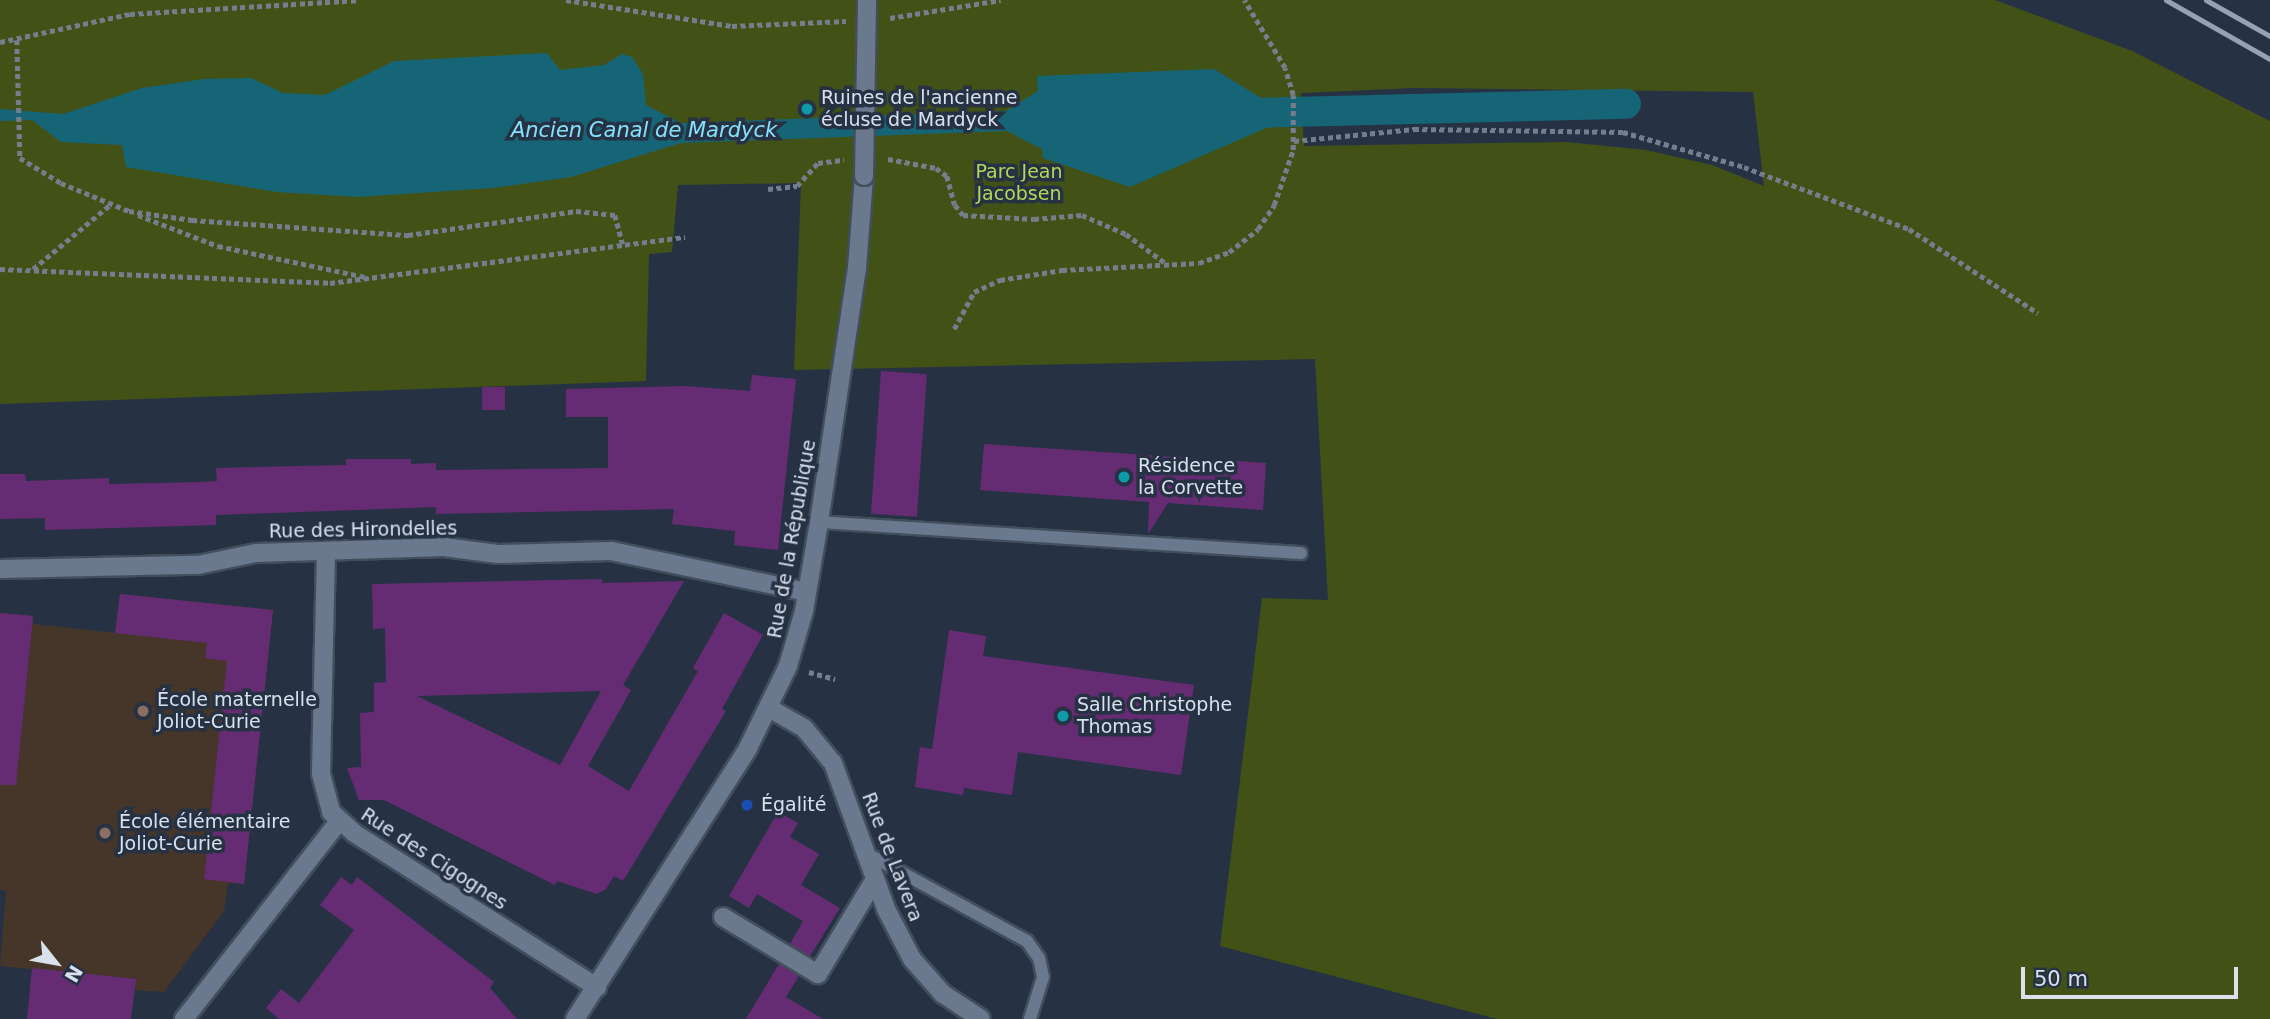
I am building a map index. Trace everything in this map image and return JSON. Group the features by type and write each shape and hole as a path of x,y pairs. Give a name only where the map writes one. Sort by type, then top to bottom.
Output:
{"street":[{"name":"Rue de la République","path":"575,1019 769,708 791,656 807,592 819,522 856,268 864,176 867,0"},
{"name":"Rue des Hirondelles","path":"0,569 198,565 244,555 455,547 498,554 611,551 807,592"},
{"name":"Rue des Cigognes","path":"326,552 321,774 326,801 339,821 597,987"},
{"name":"Rue de Lavera","path":"769,708 804,728 824,749 837,772 875,879 912,959 943,994 981,1019"},
{"path":"184,1019 339,821"},
{"path":"723,917 818,974 875,879"}],"lane":[{"path":"819,522 1301,553"},
{"path":"866,853 1027,941 1039,958 1043,977 1030,1019"}],"path":[{"path":"0,41 18,40 130,14 357,0"},
{"path":"566,0 732,26 855,20"},
{"path":"883,18 1001,0"},
{"path":"954,328 974,292 1000,280 1062,270 1168,265 1220,257 1258,229 1273,205 1294,141 1293,95 1285,68 1244,0"},
{"path":"18,40 17,149 24,163 111,204 218,246 372,278"},
{"path":"1294,141 1414,129 1623,132 1745,167 1909,229 2038,313"},
{"path":"768,189 797,186 826,161 856,159"},
{"path":"875,159 905,159 936,168 947,176 954,205 962,215 1034,219 1082,215 1126,234 1168,265"},
{"path":"32,269 111,204"},
{"path":"129,211 192,220 408,234 576,211 615,215 623,244"},
{"path":"0,269 285,283 372,278 685,237"}],"shaded area":[{"path":"120,594 273,610 244,884 228,883 224,911 164,992 134,990 135,979 0,966 6,891 0,890 0,613 33,616 33,624 115,633"}],"green space":[{"name":"Parc Jean Jacobsen","path":"0,0 1995,0 2132,51 2270,121 2270,1019 1497,1019 1220,946 1262,598 1328,600 1315,359 794,370 801,183 678,185 672,252 649,254 646,381 0,404","holes":["1414,88 1753,92 1764,186 1712,165 1646,150 1566,142 1304,146 1301,93"]}],"water":[{"name":"Ancien Canal de Mardyck","path":"547,53 560,70 604,65 622,54 632,57 643,74 646,105 681,123 1006,111 1038,91 1037,76 1214,69 1279,109 1288,108 1289,118 1130,187 1043,158 1042,149 1007,131 681,143 571,177 493,188 358,197 277,192 126,167 122,145 61,142 32,120 0,121 0,109 63,114 142,88 204,79 251,78 283,93 325,95 394,61"}],"building":[{"path":"881,371 927,374 917,517 871,514"},
{"path":"752,375 796,379 778,550 734,545 735,531 672,524 674,509 436,514 436,507 216,515 216,525 45,530 45,518 0,519 0,474 25,474 26,481 109,478 109,484 202,482 217,481 216,468 346,465 346,459 411,459 411,464 436,463 436,470 608,468 608,417 566,417 566,389 686,386 750,391"},
{"path":"482,387 505,387 505,410 482,410"},
{"name":"Résidence la Corvette","path":"984,444 1266,463 1263,510 1168,503 1148,534 1149,502 980,490"},
{"path":"602,579 602,583 684,581 623,685 631,690 588,766 629,791 698,671 693,668 724,613 763,635 722,709 726,711 623,881 614,876 606,889 597,894 557,881 555,885 384,800 359,800 347,768 361,767 360,713 374,712 374,683 386,682 385,628 373,629 372,584","holes":["601,691 560,765 417,696"]},
{"path":"120,594 273,610 244,884 204,879 227,661 205,658 207,643 115,633"},
{"path":"0,613 33,616 16,785 0,785"},
{"name":"Salle Christophe Thomas","path":"949,630 986,636 983,656 1194,685 1181,775 1018,752 1012,795 964,788 963,795 915,787 920,747 932,749"},
{"path":"778,812 798,823 790,837 819,854 801,885 840,908 810,956 790,944 803,921 757,894 749,908 729,896"},
{"path":"341,877 352,885 357,877 494,982 490,988 517,1019 279,1019 266,1008 281,989 299,1003 354,930 320,905"},
{"path":"779,964 799,976 786,997 823,1019 746,1019"},
{"path":"32,968 136,979 131,1019 27,1019"}],"waterway":[{"path":"1249,113 1626,104"}],"railway":[{"path":"2166,0 2270,59"},
{"path":"2206,0 2270,36"}],"place":[{"name":"Ruines de l'ancienne écluse de Mardyck","path":"807,109"},
{"name":"Résidence la Corvette","path":"1124,477"},
{"name":"École maternelle Joliot-Curie","path":"143,711"},
{"name":"Salle Christophe Thomas","path":"1063,716"},
{"name":"Égalité","path":"747,805"},
{"name":"École élémentaire Joliot-Curie","path":"105,833"}]}
